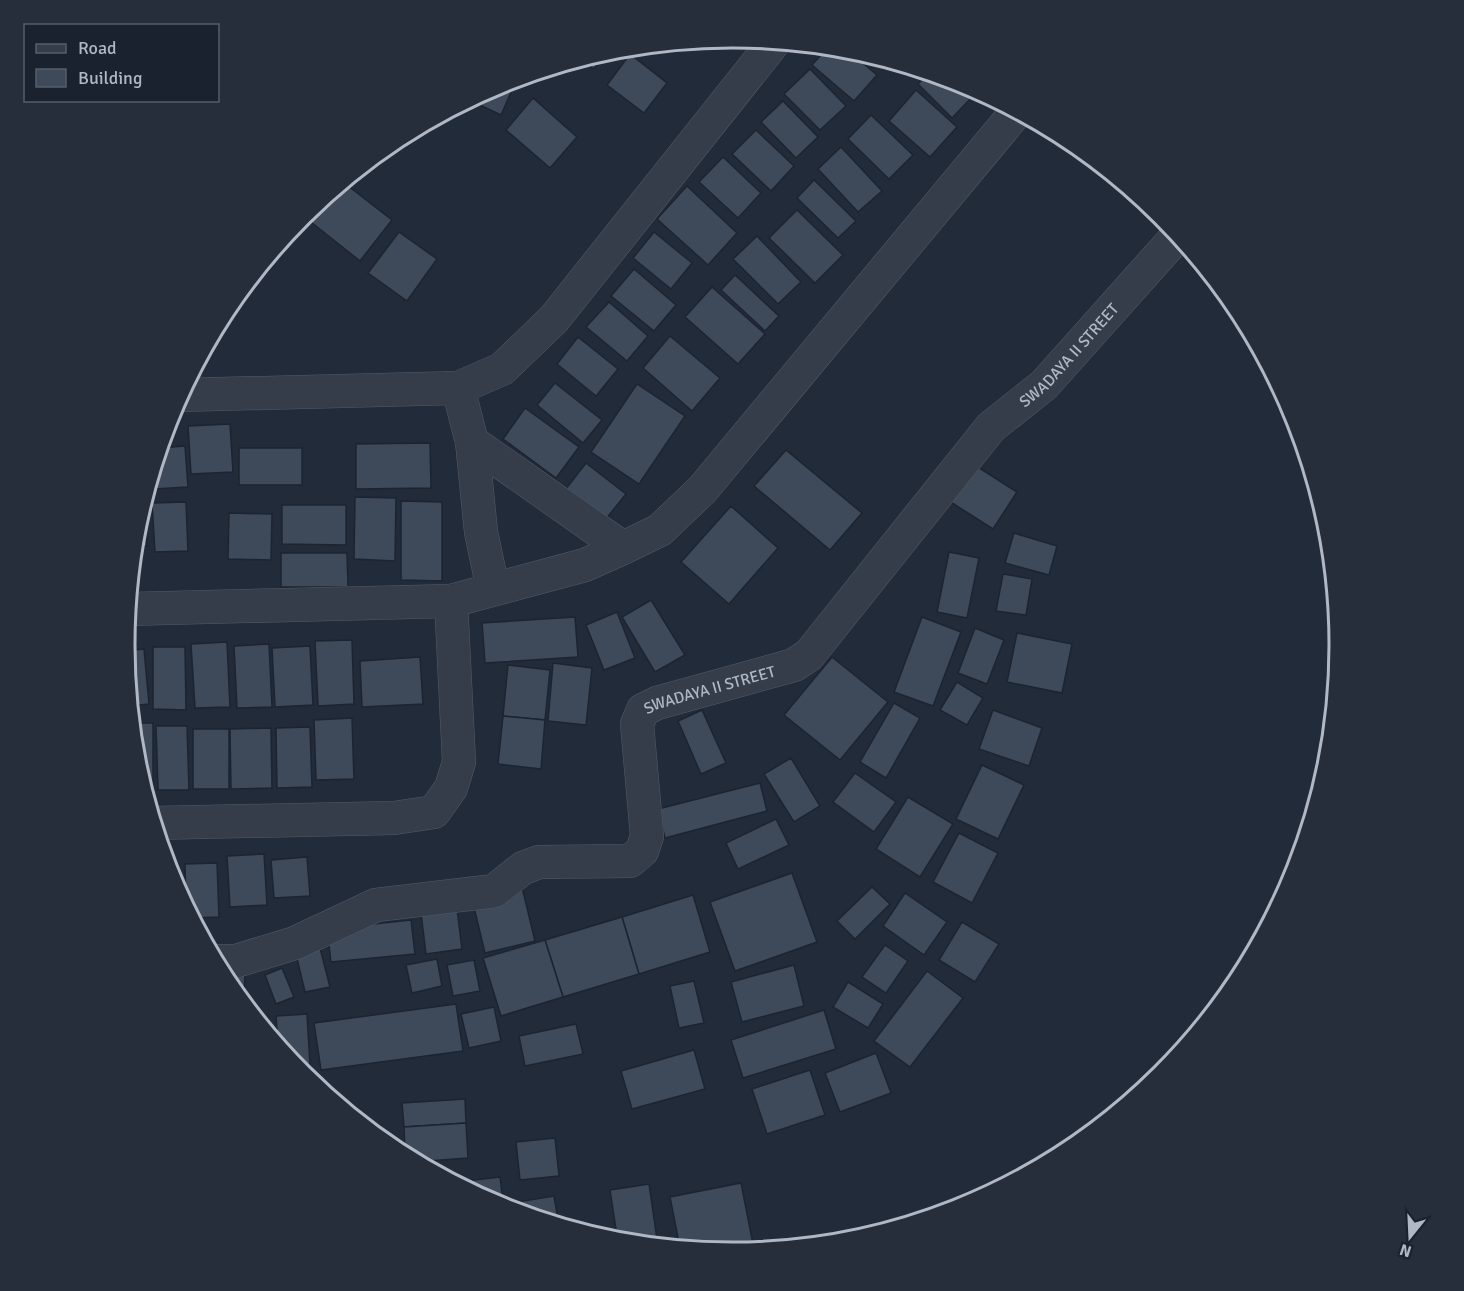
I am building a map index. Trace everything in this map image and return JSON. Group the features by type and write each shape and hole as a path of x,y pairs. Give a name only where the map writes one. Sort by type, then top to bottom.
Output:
{"street":[{"path":"190,395 458,388 502,369 554,319 768,49"},
{"path":"136,609 451,601 585,566 660,530 702,490 1011,118"},
{"name":"SWADAYA II STREET","path":"225,961 237,961 295,943 376,905 494,891 523,868 539,862 630,861 642,851 647,836 636,724 643,710 657,703 795,665 809,655 991,427 1044,385 1172,242"},
{"path":"458,388 472,442 481,532 492,589"},
{"path":"472,442 623,548"},
{"path":"162,823 394,818 434,812 451,788 459,762 451,601"}],"building":[{"path":"821,55 849,59 861,62 877,75 854,101 812,65"},
{"path":"633,56 667,83 644,113 607,85 628,57"},
{"path":"600,63 593,69 590,65"},
{"path":"810,69 846,106 820,130 784,94"},
{"path":"922,80 971,98 952,118 918,84"},
{"path":"512,90 501,115 479,105"},
{"path":"916,90 957,127 930,157 889,121"},
{"path":"533,98 577,137 550,168 506,130"},
{"path":"783,101 818,137 796,158 761,122"},
{"path":"871,115 913,155 889,179 848,139"},
{"path":"756,130 794,166 771,191 732,154"},
{"path":"841,147 882,191 858,212 818,169"},
{"path":"723,157 761,193 738,218 699,182"},
{"path":"814,180 856,221 838,238 797,198"},
{"path":"687,186 737,233 708,265 657,219"},
{"path":"349,187 392,220 360,261 311,222"},
{"path":"797,210 843,255 815,283 769,238"},
{"path":"399,232 437,259 407,301 368,273"},
{"path":"654,232 692,263 671,289 633,258"},
{"path":"757,236 801,282 778,304 733,259"},
{"path":"634,269 676,305 654,331 611,296"},
{"path":"735,275 779,316 765,331 721,290"},
{"path":"712,287 765,334 738,364 685,317"},
{"path":"609,302 648,336 627,361 586,327"},
{"path":"670,336 720,378 692,411 643,368"},
{"path":"578,337 618,369 596,396 557,364"},
{"path":"555,383 602,420 583,443 537,405"},
{"path":"637,384 685,416 639,484 591,452"},
{"path":"525,408 579,447 556,478 503,439"},
{"path":"230,424 233,472 191,474 188,426"},
{"path":"430,443 431,488 356,489 356,444"},
{"path":"185,446 188,487 156,489 168,447"},
{"path":"239,448 302,448 302,485 239,485"},
{"path":"786,450 862,513 830,550 754,486"},
{"path":"970,462 1017,492 993,529 946,499"},
{"path":"586,463 626,494 601,525 562,494"},
{"path":"355,497 396,498 395,561 354,559"},
{"path":"401,501 442,502 442,581 401,580"},
{"path":"186,502 188,551 155,552 152,503"},
{"path":"282,505 346,505 346,545 282,544"},
{"path":"731,506 778,548 729,604 681,562"},
{"path":"229,513 272,514 271,560 228,559"},
{"path":"146,530 147,546 143,546"},
{"path":"1014,533 1057,546 1049,575 1005,563"},
{"path":"949,552 979,558 967,618 937,612"},
{"path":"281,553 347,553 348,587 281,587"},
{"path":"1003,574 1032,579 1026,615 996,611"},
{"path":"651,600 685,655 655,672 622,617"},
{"path":"617,612 635,658 604,670 586,625"},
{"path":"575,617 578,657 485,663 482,623"},
{"path":"922,617 961,632 933,706 894,692"},
{"path":"975,628 1004,640 987,684 958,673"},
{"path":"1017,633 1072,644 1062,693 1007,682"},
{"path":"352,640 354,704 318,706 315,641"},
{"path":"227,642 230,707 195,708 191,644"},
{"path":"269,644 272,707 237,708 234,646"},
{"path":"310,646 313,705 275,707 272,648"},
{"path":"153,647 185,647 186,710 153,709"},
{"path":"144,649 149,704 138,705 134,650"},
{"path":"420,657 423,704 362,707 360,661"},
{"path":"832,657 888,702 840,760 784,715"},
{"path":"553,663 592,668 586,725 548,721"},
{"path":"508,665 550,670 545,720 503,716"},
{"path":"957,682 983,698 967,725 940,710"},
{"path":"894,703 920,718 886,778 860,762"},
{"path":"702,710 726,763 701,774 678,721"},
{"path":"993,710 1042,728 1029,766 979,749"},
{"path":"503,716 545,720 541,769 498,764"},
{"path":"352,718 354,779 316,780 314,720"},
{"path":"140,723 153,723 153,784 146,762"},
{"path":"156,726 187,726 189,790 158,790"},
{"path":"310,727 312,787 277,788 276,728"},
{"path":"271,728 272,788 231,789 230,729"},
{"path":"193,729 229,729 229,789 193,789"},
{"path":"791,758 820,806 794,822 764,774"},
{"path":"982,765 1024,785 998,839 956,819"},
{"path":"855,773 896,802 874,832 833,802"},
{"path":"760,783 767,811 665,838 658,809"},
{"path":"908,797 953,824 920,877 876,849"},
{"path":"776,819 789,845 738,869 726,843"},
{"path":"959,833 998,853 972,903 933,882"},
{"path":"264,854 267,905 230,907 227,856"},
{"path":"307,857 310,896 274,898 271,860"},
{"path":"217,863 219,917 200,918 186,886 185,864"},
{"path":"792,873 817,942 735,971 710,902"},
{"path":"522,887 535,941 485,953 472,899"},
{"path":"872,887 890,904 855,939 837,921"},
{"path":"905,893 947,922 924,955 883,926"},
{"path":"693,895 710,952 639,974 622,917"},
{"path":"457,909 462,949 426,954 421,913"},
{"path":"622,917 639,974 563,997 545,940"},
{"path":"411,920 415,954 331,962 327,929"},
{"path":"962,922 999,944 975,982 939,960"},
{"path":"545,940 563,997 501,1016 483,958"},
{"path":"319,944 330,987 305,992 295,950"},
{"path":"885,945 908,961 886,993 862,977"},
{"path":"437,959 442,986 412,993 406,965"},
{"path":"474,960 480,991 453,996 447,965"},
{"path":"794,965 804,1006 742,1022 731,982"},
{"path":"282,968 294,997 276,1004 265,975"},
{"path":"231,970 245,971 244,990"},
{"path":"927,971 963,998 910,1067 874,1041"},
{"path":"694,981 704,1023 679,1028 670,986"},
{"path":"848,982 883,1004 868,1028 833,1007"},
{"path":"456,1004 463,1051 321,1070 314,1023"},
{"path":"494,1007 501,1041 469,1048 461,1014"},
{"path":"824,1010 836,1049 743,1078 731,1040"},
{"path":"307,1014 310,1064 307,1064 277,1032 276,1016"},
{"path":"576,1024 583,1054 525,1066 519,1036"},
{"path":"694,1050 705,1089 632,1109 621,1071"},
{"path":"876,1053 891,1093 840,1112 825,1073"},
{"path":"810,1070 825,1115 767,1134 752,1089"},
{"path":"465,1099 466,1123 404,1127 402,1103"},
{"path":"466,1123 468,1158 430,1161 405,1145 404,1127"},
{"path":"555,1138 559,1176 520,1180 516,1142"},
{"path":"500,1177 503,1198 468,1181"},
{"path":"741,1183 753,1242 679,1241 670,1197"},
{"path":"649,1184 657,1238 616,1232 610,1190"},
{"path":"554,1196 558,1217 517,1203"}]}
